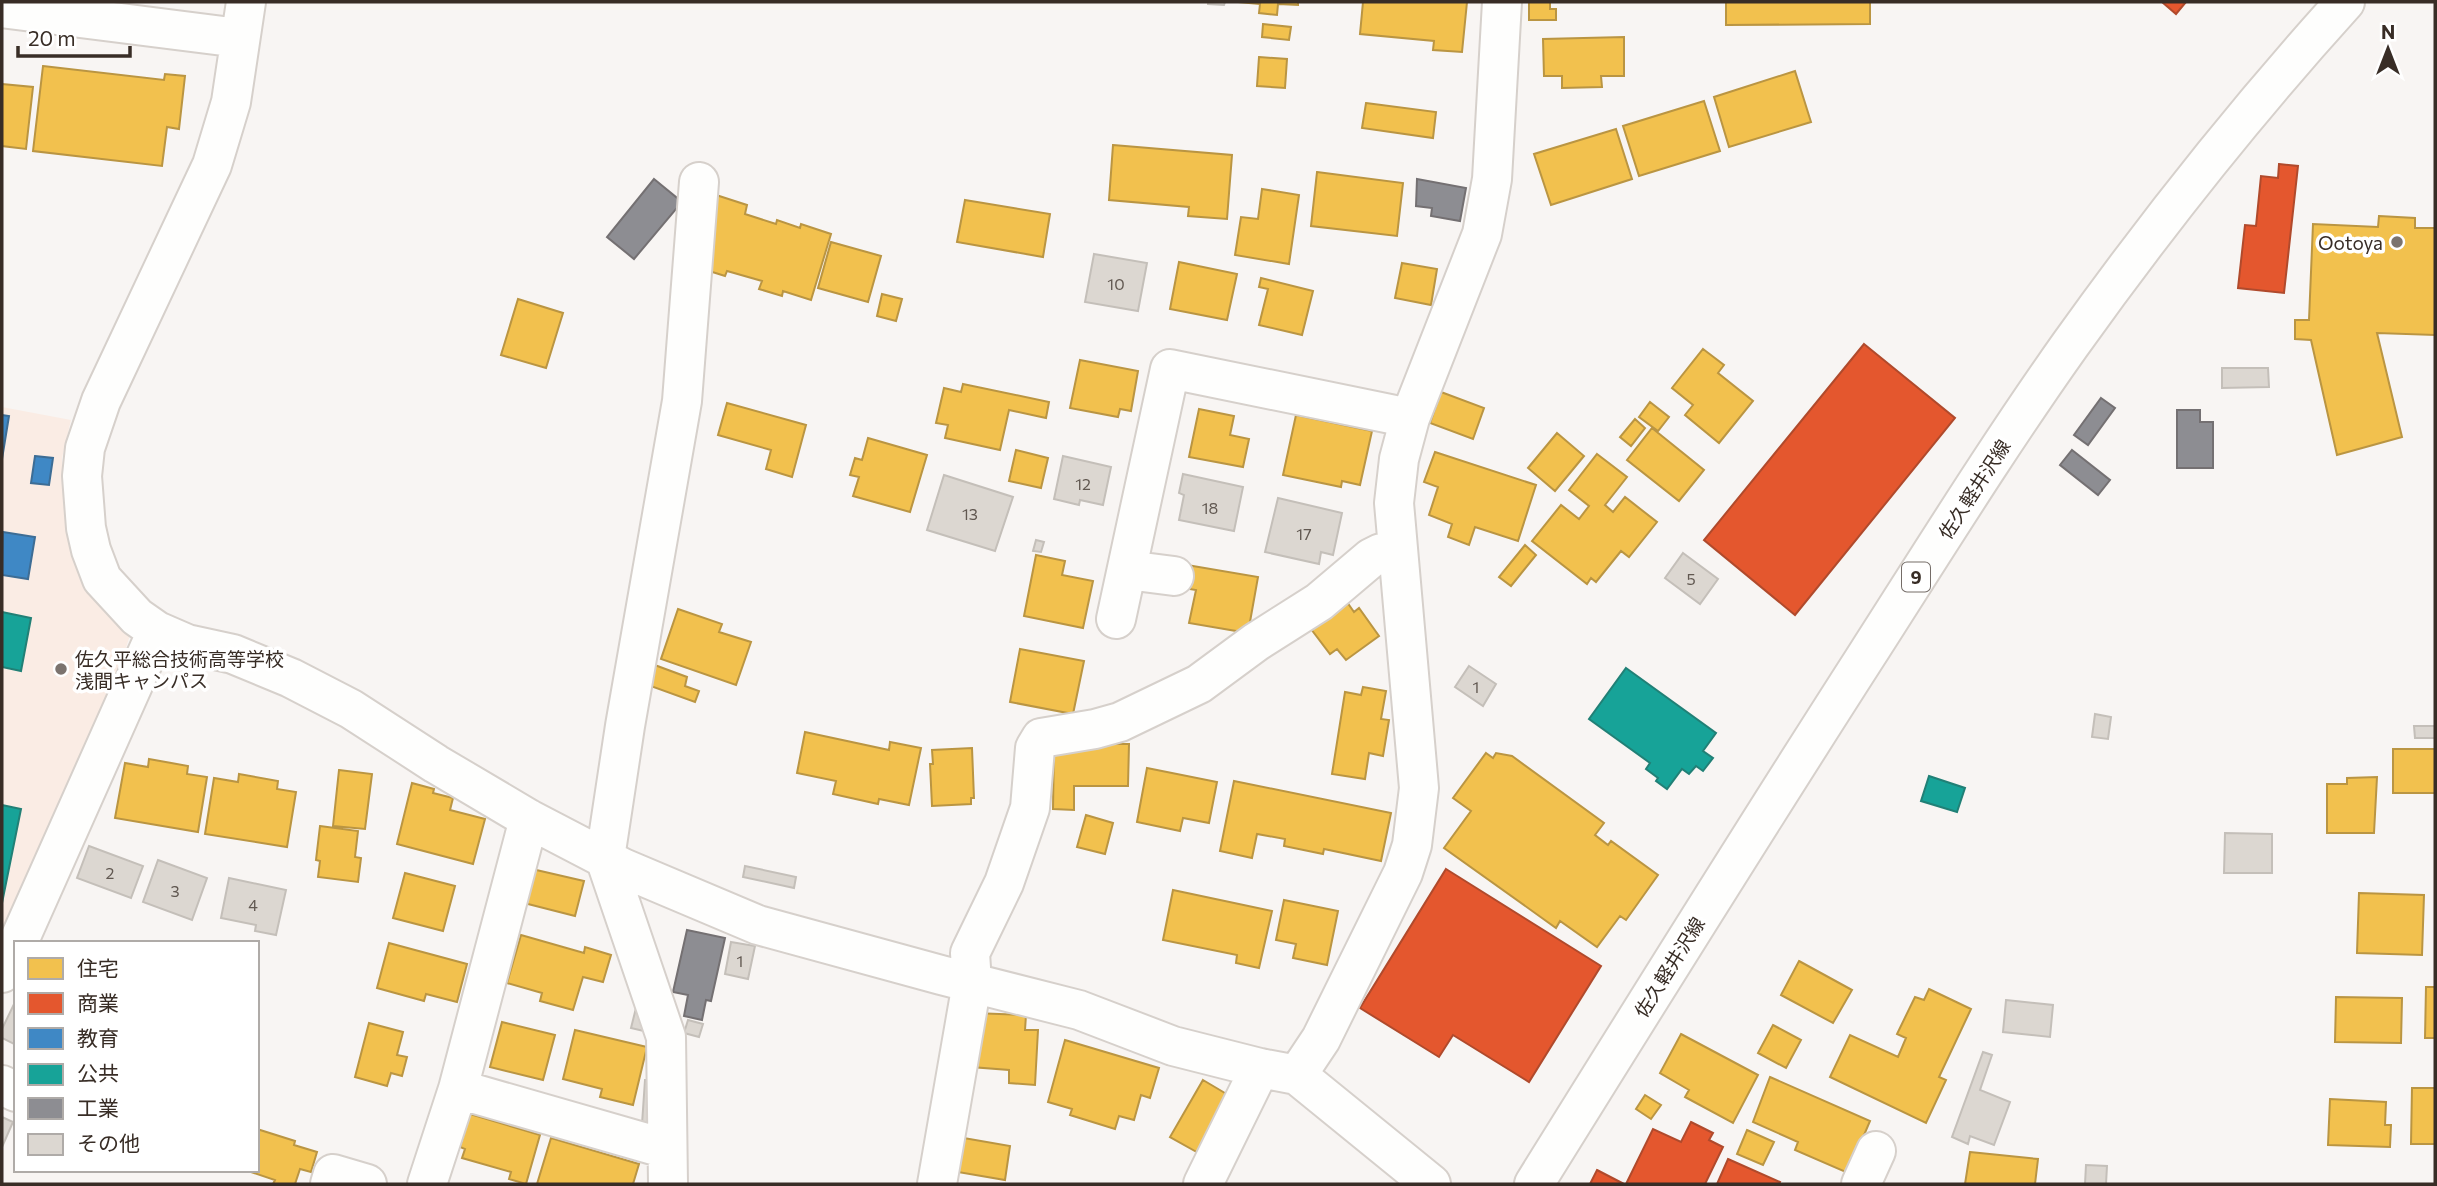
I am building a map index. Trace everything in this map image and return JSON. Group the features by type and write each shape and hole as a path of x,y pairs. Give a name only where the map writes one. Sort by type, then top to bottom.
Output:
{"street":[{"path":"1297,1075 1321,1039 1403,873 1412,845 1419,788 1394,503 1399,459 1410,418 1482,234 1492,179 1502,2"},
{"name":"佐久軽井沢線","path":"1534,1184 1771,804 1981,477 2070,345 2202,171 2345,2"},
{"path":"2,8 243,20 231,102 212,165 101,401 85,448 83,509 91,550 102,579 137,617 157,631 187,644 233,654 291,678 351,709 436,764 529,819 623,868 758,925 1079,1010 1173,1046 1260,1069 1297,1075 1431,1184"},
{"path":"458,1088 668,1167 666,1037 605,858 625,726 682,401 699,182"},
{"path":"1116,619 1170,369 1410,418"},
{"path":"937,1184 972,983 970,953 1004,883 1030,808 1035,747 1041,738 1119,722 1199,684 1256,642 1319,602 1371,558 1381,553 1398,551"},
{"path":"1127,570 1174,576"},
{"path":"23,941 157,631"},
{"path":"427,1184 458,1088 529,819"},
{"path":"2,973 14,955"},
{"path":"1203,1184 1260,1069"},
{"path":"330,1184 333,1174 367,1184"}],"shaded area":[{"name":"佐久平総合技術高等学校 浅間キャンパス","path":"2,407 71,420 62,458 63,487 72,551 130,635 109,702 2,937"}],"building: 住宅":[{"path":"1238,2 1298,2 1298,5 1278,4 1277,15 1259,13 1260,4"},
{"path":"1363,2 1467,2 1462,52 1433,50 1434,41 1360,34"},
{"path":"1529,2 1550,2 1550,9 1556,9 1556,20 1529,20"},
{"path":"1726,2 1870,2 1870,24 1726,25"},
{"path":"1263,24 1291,27 1289,40 1262,37"},
{"path":"1624,37 1624,76 1601,76 1602,87 1562,88 1562,76 1544,76 1543,39"},
{"path":"1259,57 1287,59 1285,88 1257,86"},
{"path":"43,66 164,80 165,74 185,76 179,129 167,127 162,166 33,151"},
{"path":"1795,71 1811,122 1729,147 1714,97"},
{"path":"2,84 33,87 26,149 2,146"},
{"path":"1704,101 1720,151 1639,176 1623,126"},
{"path":"1366,103 1436,112 1433,138 1362,128"},
{"path":"1616,129 1632,179 1551,205 1534,154"},
{"path":"1113,145 1232,155 1227,219 1188,216 1189,207 1109,200"},
{"path":"1317,172 1403,183 1397,236 1311,226"},
{"path":"1262,189 1299,195 1289,264 1235,255 1241,217 1258,219"},
{"path":"713,194 747,205 745,214 776,224 777,220 800,228 801,224 831,234 811,300 783,291 782,296 759,289 762,281 727,271 725,276 706,270"},
{"path":"965,200 1050,214 1043,257 957,242"},
{"path":"2379,216 2415,218 2415,228 2435,228 2435,335 2377,333 2402,437 2337,455 2311,340 2295,339 2295,320 2309,320 2313,224 2378,227"},
{"path":"831,242 881,256 868,302 818,288"},
{"path":"1179,262 1237,274 1227,320 1170,309"},
{"path":"1402,263 1437,269 1431,305 1395,298"},
{"path":"1261,278 1313,291 1302,335 1259,325 1268,289 1259,287"},
{"path":"882,294 902,299 896,321 877,316"},
{"path":"518,299 563,313 546,368 501,355"},
{"path":"1703,349 1724,365 1718,373 1753,401 1719,443 1685,415 1693,405 1672,388"},
{"path":"1080,360 1138,371 1131,411 1120,409 1118,417 1070,408"},
{"path":"963,384 1049,402 1046,418 1009,410 1000,450 945,438 948,425 936,423 944,388 961,392"},
{"path":"1441,392 1484,408 1473,439 1430,423"},
{"path":"1650,402 1669,417 1658,431 1639,417"},
{"path":"727,403 806,425 792,477 766,469 771,450 718,435"},
{"path":"1199,409 1234,416 1230,435 1249,439 1243,467 1189,457"},
{"path":"1296,415 1372,431 1360,485 1342,481 1341,487 1283,475"},
{"path":"1635,419 1645,428 1631,446 1620,437"},
{"path":"1652,428 1704,470 1679,501 1627,460"},
{"path":"1557,433 1584,456 1555,491 1528,468"},
{"path":"868,438 927,455 910,512 853,496 859,477 850,475 855,458 862,460"},
{"path":"1016,450 1048,458 1041,488 1009,481"},
{"path":"1435,452 1536,485 1518,541 1475,527 1469,545 1448,537 1452,524 1429,515 1438,487 1424,482"},
{"path":"1597,454 1627,477 1605,505 1613,512 1625,497 1657,522 1629,557 1621,551 1596,582 1591,578 1587,584 1532,541 1561,505 1579,519 1589,506 1569,490"},
{"path":"1525,545 1536,555 1511,586 1499,577"},
{"path":"1036,555 1065,561 1062,575 1093,581 1083,628 1024,616"},
{"path":"1187,565 1258,577 1248,633 1189,623 1196,590 1183,588"},
{"path":"1347,602 1354,612 1359,608 1379,636 1346,660 1337,649 1330,654 1311,629"},
{"path":"678,609 722,624 719,632 751,642 736,685 661,659"},
{"path":"1020,649 1084,661 1073,714 1010,702"},
{"path":"652,664 687,677 685,686 699,691 695,702 645,684"},
{"path":"1363,687 1386,691 1381,719 1389,720 1383,756 1369,753 1365,779 1332,774 1345,692 1361,695"},
{"path":"805,732 889,750 890,742 921,748 909,805 879,799 878,804 833,794 836,781 797,773"},
{"path":"1054,744 1129,744 1128,786 1074,786 1074,810 1053,809"},
{"path":"972,748 974,798 971,798 971,804 932,806 932,750"},
{"path":"2393,749 2435,749 2435,793 2393,793"},
{"path":"1486,753 1493,758 1496,753 1512,756 1604,823 1595,835 1608,845 1611,841 1658,875 1626,920 1620,916 1597,947 1560,921 1556,928 1444,848 1471,811 1453,798"},
{"path":"149,759 188,766 187,774 207,777 198,832 115,818 125,763 148,767"},
{"path":"1147,768 1217,782 1209,823 1183,818 1180,831 1137,822"},
{"path":"339,770 372,774 365,829 333,826"},
{"path":"239,774 278,781 277,789 296,792 287,847 205,834 214,778 238,782"},
{"path":"2377,777 2374,833 2327,833 2327,784 2347,784 2347,778"},
{"path":"1234,781 1391,813 1381,861 1324,849 1323,854 1284,846 1285,839 1257,834 1252,858 1220,851"},
{"path":"412,783 434,789 433,793 453,798 450,810 485,819 473,864 397,844"},
{"path":"1086,815 1113,823 1105,854 1077,847"},
{"path":"320,826 358,831 355,857 361,858 358,882 318,877 320,861 316,860"},
{"path":"532,869 584,881 575,916 524,903"},
{"path":"405,873 455,886 443,931 393,918"},
{"path":"1173,890 1272,911 1259,968 1236,963 1237,955 1163,940"},
{"path":"2359,893 2424,895 2422,955 2357,953"},
{"path":"1284,900 1338,911 1327,965 1293,958 1296,944 1276,940"},
{"path":"521,935 584,953 585,947 611,955 603,982 583,977 573,1010 540,1001 542,993 507,983"},
{"path":"389,943 467,964 457,1002 426,994 424,1001 377,988"},
{"path":"1799,961 1852,990 1833,1023 1781,995"},
{"path":"2426,987 2435,987 2435,1038 2425,1038"},
{"path":"1929,989 1971,1009 1939,1077 1946,1080 1926,1123 1830,1077 1850,1035 1898,1057 1906,1038 1897,1034 1915,997 1924,1000"},
{"path":"2336,997 2402,998 2401,1043 2335,1042"},
{"path":"974,1013 1026,1015 1025,1030 1038,1030 1035,1085 1009,1083 1009,1070 971,1067"},
{"path":"502,1022 555,1035 543,1080 490,1067"},
{"path":"369,1023 403,1032 397,1055 407,1057 402,1076 391,1073 387,1086 355,1077"},
{"path":"1773,1025 1801,1040 1786,1068 1758,1053"},
{"path":"575,1030 647,1047 633,1105 600,1097 602,1089 563,1079"},
{"path":"1681,1034 1758,1075 1733,1123 1685,1097 1689,1090 1660,1073"},
{"path":"1065,1040 1159,1068 1150,1098 1141,1095 1134,1120 1119,1116 1115,1129 1070,1115 1072,1109 1048,1102"},
{"path":"1770,1077 1870,1121 1848,1173 1795,1150 1798,1142 1753,1122"},
{"path":"1203,1080 1235,1099 1202,1155 1170,1137"},
{"path":"2412,1088 2435,1088 2435,1144 2411,1144"},
{"path":"1645,1095 1661,1105 1651,1119 1636,1109"},
{"path":"2330,1099 2386,1102 2385,1125 2391,1125 2390,1147 2328,1145"},
{"path":"470,1114 540,1135 526,1184 509,1179 511,1172 462,1158 465,1149 460,1147"},
{"path":"259,1130 295,1141 294,1145 317,1152 311,1172 300,1169 295,1184 273,1184 275,1180 251,1172 259,1172"},
{"path":"1747,1130 1774,1142 1763,1165 1737,1154"},
{"path":"958,1137 1010,1146 1005,1180 952,1171"},
{"path":"551,1138 639,1164 633,1184 537,1184"},
{"path":"1970,1152 2038,1159 2035,1184 1965,1184"}],"building: 商業":[{"path":"2162,2 2186,2 2176,14"},
{"path":"2279,164 2298,166 2284,293 2238,288 2245,225 2256,226 2261,176 2278,178"},
{"path":"1864,344 1955,418 1795,615 1704,540"},
{"path":"1446,869 1601,966 1529,1082 1453,1035 1439,1057 1360,1008"},
{"path":"1691,1122 1713,1133 1709,1140 1723,1147 1705,1184 1626,1184 1653,1129 1681,1142"},
{"path":"1728,1159 1780,1182 1717,1184"},
{"path":"1597,1170 1624,1184 1590,1184"}],"building: 教育":[{"path":"2,415 9,416 2,459"},
{"path":"35,456 53,458 49,485 31,483"},
{"path":"3,532 35,537 28,579 2,575"}],"building: 公共":[{"path":"2,612 31,618 21,671 2,667"},
{"path":"1626,668 1716,733 1703,751 1713,758 1703,771 1696,766 1689,774 1682,769 1667,789 1646,769 1650,763 1589,719"},
{"path":"1929,776 1965,788 1957,812 1921,801"},
{"path":"2,805 21,809 2,903"}],"building: 工業":[{"path":"654,179 682,202 634,259 607,237"},
{"path":"1417,179 1466,188 1460,221 1431,216 1432,208 1416,206"},
{"path":"2101,398 2115,408 2088,445 2074,435"},
{"path":"2177,410 2200,410 2200,422 2213,422 2213,468 2177,468"},
{"path":"2072,450 2110,480 2098,495 2060,465"},
{"path":"687,930 725,938 711,1001 706,1000 702,1020 684,1016 688,995 673,992"}],"building: その他":[{"path":"1208,2 1225,2 1224,5"},
{"path":"1094,254 1147,263 1138,311 1085,302"},
{"path":"2222,368 2268,368 2269,387 2222,388"},
{"path":"1063,456 1111,467 1103,505 1080,500 1079,505 1054,499"},
{"path":"1183,474 1243,487 1234,531 1179,520 1184,495 1179,493"},
{"path":"944,475 1013,497 995,551 927,530"},
{"path":"1278,498 1342,513 1333,555 1321,552 1319,564 1265,552"},
{"path":"1036,540 1044,542 1041,552 1033,551"},
{"path":"1683,553 1718,579 1700,604 1665,578"},
{"path":"1469,666 1496,684 1483,706 1455,687"},
{"path":"2095,714 2111,717 2108,739 2092,737"},
{"path":"2414,726 2435,726 2435,738 2415,738"},
{"path":"2225,833 2272,834 2272,873 2224,873"},
{"path":"89,846 143,866 131,898 77,878"},
{"path":"158,860 207,878 192,920 143,902"},
{"path":"745,866 796,877 794,888 743,877"},
{"path":"229,878 286,890 276,935 255,931 256,925 221,918"},
{"path":"731,942 755,946 748,979 725,974"},
{"path":"2006,1000 2053,1005 2050,1037 2003,1032"},
{"path":"14,1004 14,1044 2,1038 2,1029"},
{"path":"636,1008 652,1033 631,1028"},
{"path":"688,1020 703,1024 699,1037 684,1033"},
{"path":"1983,1052 1992,1055 1980,1090 2010,1102 1994,1145 1970,1136 1968,1144 1952,1137"},
{"path":"645,1080 657,1081 654,1125 642,1124"},
{"path":"2,1117 13,1122 2,1147"},
{"path":"2086,1165 2107,1166 2106,1184 2085,1184"}],"place":[{"name":"Ootoya","path":"2397,242"},
{"name":"佐久平総合技術高等学校 浅間キャンパス","path":"61,669"}]}
